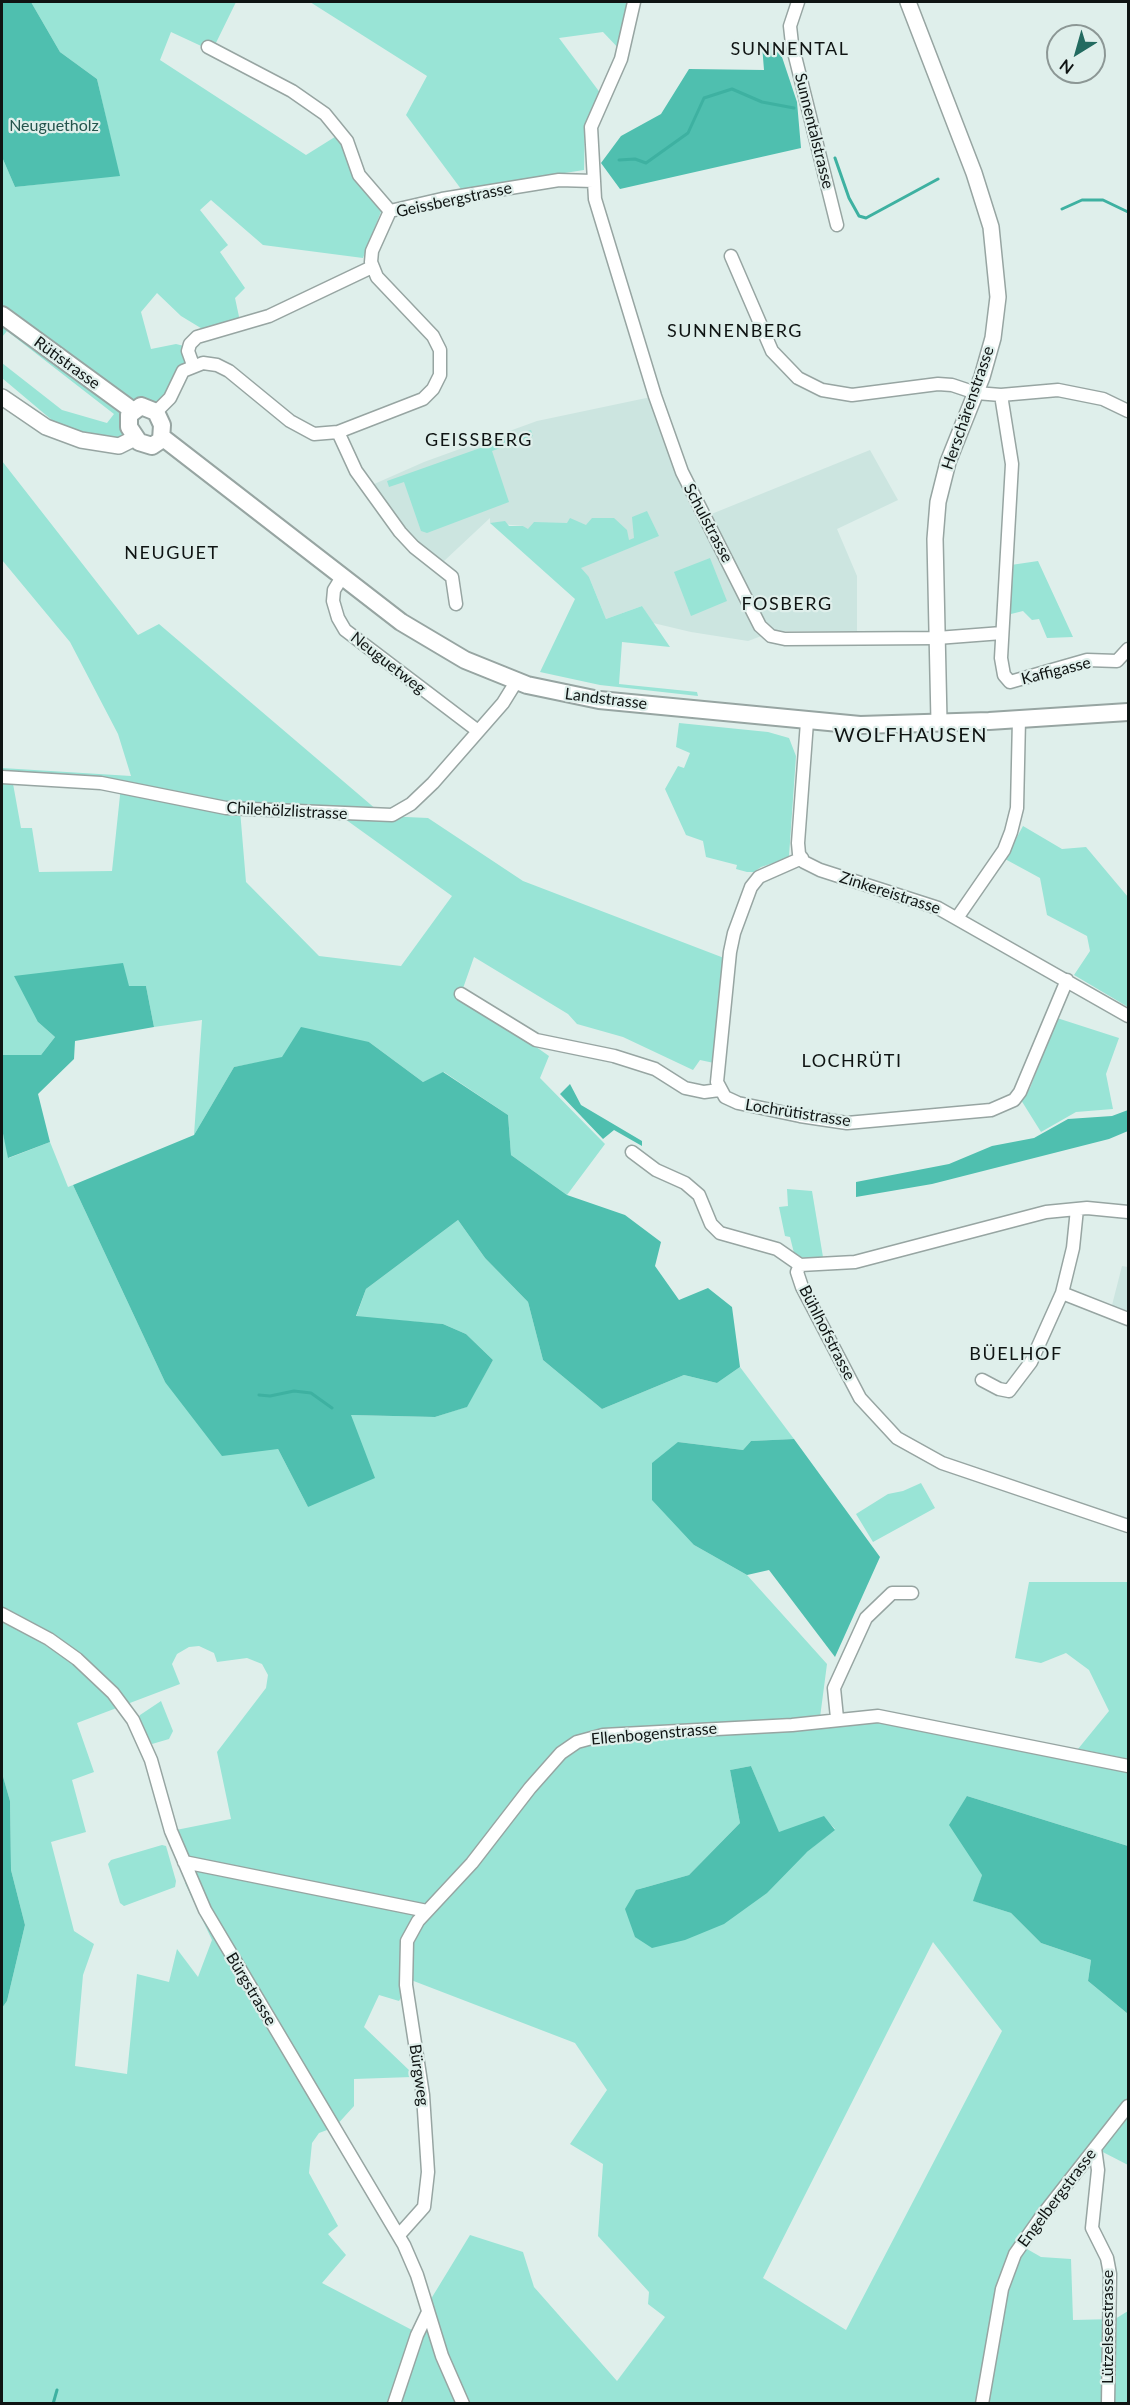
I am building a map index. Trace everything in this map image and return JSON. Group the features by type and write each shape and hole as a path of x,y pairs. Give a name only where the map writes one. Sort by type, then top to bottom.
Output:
{"main road":[{"name":"Rütistrasse","path":"2,315 132,410"},
{"path":"141,406 156,412 162,424 162,437 159,443 152,446 144,445 135,438 128,422 132,410 141,406"},
{"name":"Landstrasse","path":"162,437 342,577 436,645 516,682 560,694 598,700 701,708 807,722 890,726 939,721 1128,712"}],"street":[{"name":"Schulstrasse","path":"634,2 621,59 591,126 593,181 603,228 678,461 763,631 771,636 785,639 937,638 1002,633"},
{"name":"Sunnentalstrasse","path":"798,2 790,26 792,44 837,225"},
{"name":"Herschärenstrasse","path":"908,2 974,173 993,236 998,297 993,338 976,393 948,462 938,502 935,539 939,721"},
{"path":"208,47 292,91 325,114 347,141 359,175 390,211"},
{"name":"Geissbergstrasse","path":"372,267 372,251 390,211 442,199 559,180 593,181"},
{"path":"731,256 772,351 786,369 809,385 822,390 852,395 938,384 952,385 976,393 1001,395 1059,390 1103,399 1128,411"},
{"path":"156,412 170,398 180,375 192,365 210,363 223,368 302,430 321,434 338,432 423,399 433,389 440,375 440,351 433,336 381,282 372,267 269,316 197,337 190,344 188,351 192,365"},
{"path":"1001,395 1012,464 1002,633"},
{"path":"2,397 46,427 81,440 119,447 135,438"},
{"path":"338,432 356,471 400,532 422,554 452,577 456,604"},
{"name":"Neuguetweg","path":"342,577 334,590 333,601 338,618 345,630 478,731"},
{"name":"Kaffigasse","path":"1002,633 1001,658 1004,675 1010,682 1087,660 1117,660 1128,649"},
{"name":"Chilehölzlistrasse","path":"2,777 101,783 226,808 385,816 403,810 421,795 509,695 516,682"},
{"path":"957,918 1004,850 1011,832 1017,808 1018,719"},
{"path":"461,994 536,1040 614,1056 655,1069 685,1088 704,1092 719,1089 718,1074 730,952 751,887 759,877 801,858 798,843 807,722"},
{"name":"Zinkereistrasse","path":"801,858 820,870 916,900 957,918 1128,1016"},
{"name":"Lochrütistrasse","path":"719,1089 725,1097 738,1103 848,1123 992,1110 1014,1100 1020,1092 1067,980"},
{"path":"632,1152 656,1170 685,1183 699,1195 711,1224 720,1233 777,1250 800,1265"},
{"path":"982,1380 999,1389 1009,1390 1014,1387 1042,1342 1062,1293 1073,1248 1077,1209"},
{"name":"Bühlhofstrasse","path":"1128,1212 1077,1209 1027,1216 855,1262 800,1265 797,1272 802,1287 851,1383 870,1410 897,1438 942,1463 1128,1526"},
{"path":"1062,1293 1128,1319"},
{"path":"837,1718 834,1688 866,1618 892,1593 912,1593"},
{"name":"Bürgstrasse","path":"2,1614 49,1639 77,1659 100,1678 124,1706 146,1746 171,1831 216,1930 399,2235 413,2264 428,2312 463,2403"},
{"name":"Ellenbogenstrasse","path":"427,1911 472,1863 536,1780 561,1753 577,1742 603,1736 792,1725 837,1718 878,1716 1128,1766"},
{"path":"184,1862 427,1911"},
{"name":"Bürgweg","path":"399,2235 423,2210 427,2194 425,2118 404,1960 409,1935 427,1911"},
{"name":"Engelbergstrasse","path":"982,2403 1008,2268 1031,2229 1128,2106"},
{"name":"Lützelseestrasse","path":"1095,2148 1098,2170 1092,2228 1107,2258 1110,2270 1108,2403"},
{"path":"394,2403 417,2335 428,2312"}],"shaded area":[{"path":"651,397 704,517 870,450 898,500 837,529 857,576 857,631 775,631 748,641 653,623 642,606 606,619 589,577 523,526 490,523 490,518 443,562 425,551 372,485 424,462 537,421"},
{"path":"1122,1266 1128,1267 1128,1315 1111,1309"}],"green space":[{"name":"Neuguetholz","path":"2,2 31,2 60,52 97,79 120,176 15,187 2,157"},
{"path":"31,2 236,2 212,51 171,32 160,60 306,155 338,135 354,176 382,209 363,258 263,245 211,200 200,210 228,245 220,252 245,288 235,298 241,326 209,333 181,316 157,293 141,312 151,349 176,344 188,347 193,365 165,404 136,407 133,440 72,437 2,378 2,363 62,410 107,423 114,414 7,331 2,337 2,157 15,187 119,175 97,79 60,52"},
{"path":"310,2 634,2 623,53 603,32 559,38 601,94 585,123 584,170 461,189 406,115 427,76"},
{"path":"777,42 797,102 801,148 620,189 601,163 621,136 661,114 689,69 764,70 762,45"},
{"path":"531,430 533,436 492,451 509,502 427,533 421,531 404,482 389,487 387,481"},
{"path":"2,461 138,635 159,624 384,816 428,818 523,881 724,958 714,1063 700,1060 693,1070 623,1037 577,1024 568,1014 474,957 461,994 549,1056 540,1078 605,1144 567,1195 511,1155 508,1115 444,1072 423,1082 369,1042 234,1067 194,1135 202,1020 154,1027 146,986 38,1022 55,1037 41,1055 2,1055 2,768 131,776 118,734 70,642 2,560","holes":["12,778 121,786 112,871 39,872 32,828 21,828","240,810 338,814 452,896 401,966 319,956 246,882"]},
{"path":"647,511 659,536 581,568 589,577 606,619 642,606 670,647 622,642 619,684 697,692 698,696 600,685 540,672 575,599 490,523 505,521 509,526 523,526 528,529 534,522 567,523 570,518 586,525 592,518 614,518 627,530 629,540 634,538 632,517"},
{"path":"710,558 727,601 691,616 674,572"},
{"path":"1038,561 1073,637 1047,638 1039,619 1032,620 1023,611 1007,615 1011,565"},
{"path":"679,723 768,732 789,738 796,756 789,856 786,859 761,867 754,872 747,872 736,869 737,865 706,857 703,841 686,835 665,789 678,766 684,768 690,753 676,747"},
{"path":"1023,826 1062,849 1086,847 1128,897 1128,1007 1074,975 1090,951 1087,936 1047,915 1040,878 1005,859"},
{"path":"123,963 129,986 146,986 154,1027 75,1041 74,1059 38,1094 50,1142 8,1158 2,1129 2,1055 41,1055 55,1037 38,1022 14,976"},
{"path":"1057,1018 1119,1038 1106,1074 1113,1109 1076,1112 1041,1132 1021,1100 1030,1088"},
{"path":"301,1027 369,1042 423,1082 443,1072 508,1115 511,1155 567,1195 625,1215 661,1242 655,1266 679,1300 708,1288 732,1307 740,1367 717,1383 684,1375 602,1409 543,1360 528,1302 485,1258 458,1220 366,1289 356,1316 443,1324 466,1334 493,1360 467,1407 435,1417 351,1415 375,1478 308,1507 278,1449 222,1456 165,1382 73,1185 194,1135 234,1067 282,1057"},
{"path":"570,1084 581,1105 642,1141 642,1146 614,1130 603,1139 560,1094"},
{"path":"1128,1110 1128,1131 1109,1139 932,1184 856,1197 856,1182 949,1164 992,1146 1034,1138 1068,1119 1112,1116"},
{"path":"2,1129 9,1158 50,1142 68,1187 73,1185 165,1382 278,1449 308,1507 351,1415 435,1417 466,1407 493,1360 466,1334 443,1324 356,1317 366,1289 458,1220 485,1258 528,1302 543,1360 602,1409 684,1375 717,1383 740,1367 794,1439 751,1441 743,1450 678,1442 694,1545 747,1575 827,1664 819,1725 843,1722 894,1722 1128,1772 1128,1846 967,1796 982,1875 974,1901 1011,1913 1041,1943 1091,1960 1088,1981 1128,2014 1128,2165 1095,2148 1020,2245 1041,2257 1071,2259 1073,2320 1115,2319 1128,2311 1128,2403 2,2403 2,2008 7,2001 25,1925 11,1870 10,1801 2,1773","holes":["199,1646 214,1653 217,1662 247,1658 262,1664 268,1675 266,1688 217,1752 231,1819 171,1831 189,1876 185,1883 212,1940 198,1977 177,1949 169,1982 137,1974 127,2074 75,2066 83,1975 94,1944 74,1931 51,1842 86,1832 72,1780 94,1772 77,1723 180,1684 172,1664 177,1654 189,1647","751,1766 779,1833 824,1817 835,1829 807,1852 636,1890 689,1875 740,1823 730,1770","933,1942 1002,2031 846,2330 763,2278","411,1980 575,2043 607,2090 570,2144 603,2164 598,2236 649,2292 648,2304 665,2317 617,2381 534,2287 523,2252 470,2235 412,2330 322,2283 346,2255 328,2234 338,2226 309,2173 312,2143 319,2133 335,2127 354,2106 354,2079 412,2077 411,2072 364,2027 379,1995 399,2001"]},
{"path":"787,1189 812,1191 823,1257 821,1259 795,1257 790,1237 785,1236 779,1207 788,1206"},
{"path":"794,1439 880,1557 835,1657 769,1570 747,1575 694,1545 652,1500 652,1463 678,1442 743,1450 751,1441"},
{"path":"921,1483 935,1508 873,1542 856,1514 888,1494 903,1491"},
{"path":"1029,1582 1128,1582 1128,1759 1078,1749 1109,1711 1089,1670 1066,1653 1041,1663 1015,1658"},
{"path":"161,1701 173,1731 169,1739 152,1744 138,1719 140,1715"},
{"path":"751,1766 779,1832 824,1816 835,1830 807,1852 767,1893 724,1924 685,1940 652,1948 635,1937 625,1909 636,1890 689,1875 740,1823 730,1770"},
{"path":"2,1773 10,1801 11,1870 25,1925 7,2001 2,2008"},
{"path":"967,1796 1128,1846 1128,2014 1088,1981 1091,1960 1041,1943 1011,1913 973,1901 982,1875 949,1825"},
{"path":"162,1845 166,1846 176,1881 175,1887 124,1906 120,1903 108,1864 111,1860"}],"waterway":[{"path":"619,160 635,159 646,163 688,133 704,98 732,89 762,102 794,108"},
{"path":"835,158 849,198 859,216 866,218 938,179"},
{"path":"1062,209 1082,200 1103,200 1128,212"},
{"path":"259,1395 270,1396 294,1391 311,1393 332,1408"},
{"path":"53,2404 57,2390"}],"district":[{"name":"SUNNENTAL","path":"790,49"},
{"name":"SUNNENBERG","path":"735,331"},
{"name":"GEISSBERG","path":"479,440"},
{"name":"NEUGUET","path":"172,553"},
{"name":"FOSBERG","path":"787,604"},
{"name":"WOLFHAUSEN","path":"911,736"},
{"name":"LOCHRÜTI","path":"852,1061"},
{"name":"BÜELHOF","path":"1016,1354"}]}
